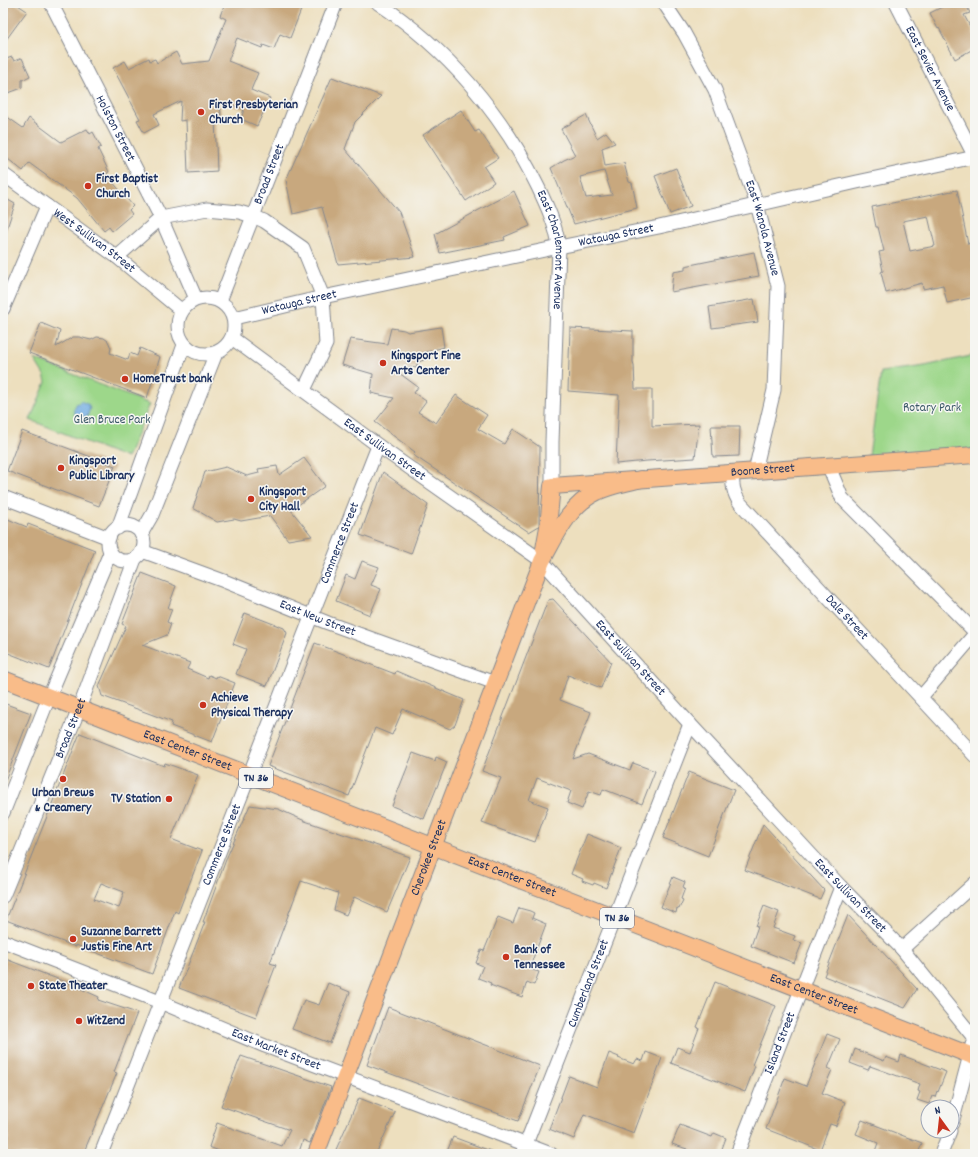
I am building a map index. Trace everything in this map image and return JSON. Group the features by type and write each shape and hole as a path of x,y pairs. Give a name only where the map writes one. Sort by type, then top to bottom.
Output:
{"main road":[{"name":"Boone Street","path":"552,486 733,472 828,467 975,455"},
{"path":"542,561 564,521 586,498 610,487 642,479"},
{"name":"East Charlemont Avenue","path":"542,561 548,527 552,486"},
{"name":"Cherokee Street","path":"316,1154 542,561"},
{"name":"TN 36","path":"3,679 49,697"},
{"name":"East Center Street","path":"49,697 973,1056"}],"street":[{"name":"Holston Street","path":"51,3 161,218 196,299"},
{"name":"Broad Street","path":"220,301 336,3"},
{"name":"East Charlemont Avenue","path":"378,3 434,47 465,79 490,109 512,140 531,172 548,208 556,230 559,246 552,442 552,486"},
{"name":"East Wanola Avenue","path":"664,3 688,39 715,90 757,204 778,286 774,390 755,471"},
{"name":"East Sevier Avenue","path":"896,3 975,157"},
{"name":"Watauga Street","path":"234,318 323,297 559,246 659,227 757,204 975,157"},
{"name":"West Sullivan Street","path":"3,174 117,257 182,311"},
{"path":"3,309 47,206"},
{"path":"117,257 161,218 207,209 239,212 253,216 264,221 303,248 323,297 326,344 304,390"},
{"path":"212,298 220,301 231,311 234,318 234,331 232,338 228,344 216,353 199,354 184,345 180,337 178,319 188,304 196,299 212,298"},
{"name":"East Sullivan Street","path":"232,338 378,446 542,561 841,887 902,949 974,1037"},
{"path":"118,528 184,345"},
{"path":"141,534 152,515 216,353"},
{"name":"Commerce Street","path":"101,1154 378,446"},
{"path":"828,467 842,498 975,633 921,698"},
{"name":"Dale Street","path":"733,472 733,490 740,503 975,756"},
{"path":"3,497 109,538"},
{"path":"126,526 132,527 141,534 143,539 138,555 129,561 118,559 110,553 108,548 109,538 118,528 126,526"},
{"path":"3,813 49,697 110,553"},
{"name":"Broad Street","path":"3,896 79,709 138,555"},
{"name":"East New Street","path":"138,555 495,683"},
{"name":"Cumberland Street","path":"524,1149 690,724"},
{"path":"902,949 975,883"},
{"name":"Island Street","path":"737,1154 841,887"},
{"name":"East Market Street","path":"3,941 160,1002 265,1046 524,1149 551,1154"},
{"path":"960,1099 973,1056 974,1037"},
{"path":"941,1154 947,1139"}],"green space":[{"name":"Rotary Park","path":"975,355 975,449 869,456 881,372 925,366"},
{"name":"Glen Bruce Park","path":"34,359 150,404 127,458 30,420 46,382 44,375"}],"water":[{"path":"80,401 89,405 88,407 90,408 87,417 84,416 83,418 74,414 75,412 73,411 77,403 79,404"}],"building":[{"path":"3,3 15,3 27,11 3,44"},
{"name":"First Presbyterian Church","path":"225,3 297,3 303,5 290,38 280,34 274,49 263,45 262,48 237,38 228,61 258,73 251,90 270,98 257,126 241,119 244,109 220,102 221,117 215,118 217,171 188,173 186,120 180,121 181,101 154,114 159,125 144,133 137,120 140,119 113,68 125,61 129,68 149,58 150,61 155,59 157,63 176,52 182,64 209,61 226,19 220,16"},
{"path":"950,3 965,3 970,13 964,15 975,36 975,48 955,59 930,13"},
{"path":"12,57 14,61 22,58 30,76 22,80 22,88 3,95 3,60"},
{"path":"332,77 381,96 355,122 345,149 399,212 415,257 338,264 322,207 293,214 286,180"},
{"path":"461,110 475,132 479,130 498,158 484,167 494,182 466,201 423,135"},
{"name":"First Baptist Church","path":"3,114 23,128 29,118 61,142 87,129 90,134 93,132 101,147 98,149 109,172 106,174 133,206 129,210 132,214 112,231 109,227 104,231 77,198 29,163 23,171 3,155 7,150 3,148"},
{"path":"586,115 597,138 606,132 615,143 602,148 605,166 624,163 629,182 632,183 637,208 574,224 551,168 575,155 561,129","holes":["604,171 612,195 586,198 580,177"]},
{"path":"676,168 691,206 670,214 655,176"},
{"path":"957,190 968,244 971,243 975,260 972,261 975,275 975,297 947,303 943,285 923,289 922,283 886,293 881,272 883,271 879,252 884,251 878,227 876,227 872,207","holes":["928,216 935,246 910,251 903,221"]},
{"path":"514,191 530,226 504,237 505,240 440,253 435,234"},
{"path":"3,197 15,204 5,234 3,234"},
{"path":"754,252 759,276 671,292 673,272 685,270 685,266"},
{"path":"754,299 758,322 712,328 709,307"},
{"name":"HomeTrust bank","path":"41,323 60,331 56,347 73,337 91,340 97,337 104,338 108,341 111,348 110,353 128,360 130,353 137,356 140,348 160,357 147,398 29,353"},
{"path":"441,327 444,347 423,353 424,360 418,362 416,367 395,370 418,387 414,393 426,401 418,412 436,423 456,395 487,415 478,429 504,444 513,429 540,447 539,526 529,532 413,455 415,452 375,422 394,398 371,393 373,374 342,365 350,339 387,344 391,328 408,332"},
{"path":"570,328 633,331 635,389 652,389 652,426 699,424 695,458 616,464 619,395 568,391"},
{"path":"711,426 740,426 739,456 713,457"},
{"name":"Kingsport Public Library","path":"22,431 115,466 99,506 7,471"},
{"name":"Kingsport City Hall","path":"304,458 325,486 291,510 312,536 288,540 270,516 241,521 234,519 217,522 193,508 205,472 226,467 247,476 259,473 258,469 277,466 279,475"},
{"path":"383,472 428,505 411,554 360,535"},
{"path":"3,517 27,527 28,524 95,550 49,669 3,651"},
{"path":"362,561 379,567 371,585 381,589 370,615 336,601 346,575 355,579"},
{"path":"142,573 176,586 168,608 172,609 167,622 171,624 167,635 142,645 190,663 187,669 208,678 209,675 216,678 217,676 235,683 212,742 171,726 172,722 102,696 99,686 126,626 122,624"},
{"path":"553,599 611,662 601,688 568,675 560,700 591,712 573,759 588,754 630,770 633,763 655,771 642,804 603,789 601,795 589,791 582,809 567,803 571,791 537,778 529,800 548,807 535,842 482,823 501,778 482,771 548,600"},
{"path":"245,613 284,628 287,633 267,686 236,674 246,649 233,644"},
{"path":"315,643 395,674 396,671 464,700 455,725 450,729 403,709 392,735 375,728 349,796 268,766"},
{"path":"3,703 31,713 4,783 3,783"},
{"path":"80,733 164,766 165,763 198,775 171,839 202,851 178,913 175,911 152,974 6,920","holes":["101,883 124,892 119,908 94,899"]},
{"path":"413,753 435,761 436,757 447,762 424,819 392,806"},
{"path":"689,772 734,790 708,856 663,838"},
{"path":"250,805 278,809 305,821 410,857 387,912 354,897 346,915 334,910 338,893 301,881 270,963 276,965 256,1017 179,988 205,922 203,922 227,857"},
{"path":"763,824 824,890 820,899 745,870"},
{"path":"587,834 621,848 606,888 594,883 593,885 582,881 583,879 571,874"},
{"path":"673,877 685,882 683,887 685,888 681,899 683,900 679,909 677,908 676,913 661,907"},
{"path":"764,906 779,912 773,928 795,936 793,940 802,943 794,963 751,946 758,926 756,926"},
{"name":"Bank of Tennessee","path":"519,908 534,913 532,918 546,924 529,969 539,972 534,985 527,982 522,997 490,985 491,983 478,978 483,966 476,963 481,950 484,951 498,917 513,923"},
{"path":"848,915 917,989 905,1008 824,976"},
{"path":"3,958 68,983 99,997 98,1000 137,1013 114,1072 117,1073 83,1154 3,1154 3,1149 9,1136 3,1133"},
{"path":"715,982 776,1006 752,1065 755,1066 745,1092 671,1063 677,1047 690,1052 699,1028 697,1027"},
{"path":"328,983 350,992 330,1043 292,1029 304,1000 319,1005"},
{"path":"388,1007 540,1066 518,1121 367,1065"},
{"path":"827,1034 840,1039 828,1068 832,1070 822,1093 845,1102 836,1126 830,1124 820,1150 766,1129 785,1078 806,1086"},
{"path":"855,1049 884,1061 886,1057 899,1062 901,1055 946,1072 935,1097 932,1096 931,1099 920,1099 920,1101 917,1100 920,1092 918,1091 920,1084 870,1066 868,1070 850,1063"},
{"path":"646,1052 662,1058 634,1133 584,1114 574,1139 549,1129 569,1076 597,1087 609,1053 634,1064 637,1059 643,1061"},
{"path":"241,1056 331,1087 310,1143 303,1140 299,1152 301,1154 227,1154 209,1147 217,1123 282,1146 290,1130 221,1106"},
{"path":"359,1098 395,1112 376,1154 334,1154"},
{"path":"862,1120 922,1143 918,1154 874,1154 878,1143 856,1134"},
{"path":"680,1125 712,1137 714,1133 726,1138 720,1154 686,1154 687,1149 672,1144"},
{"path":"453,1137 496,1153 496,1154 446,1154"}],"place":[{"name":"First Presbyterian Church","path":"201,112"},
{"name":"First Baptist Church","path":"88,186"},
{"name":"Kingsport Fine Arts Center","path":"383,363"},
{"name":"HomeTrust bank","path":"125,379"},
{"name":"Kingsport Public Library","path":"61,468"},
{"name":"Kingsport City Hall","path":"251,499"},
{"name":"Achieve Physical Therapy","path":"203,705"},
{"name":"Urban Brews & Creamery","path":"63,779"},
{"name":"TV Station","path":"169,799"},
{"name":"Suzanne Barrett Justis Fine Art","path":"73,939"},
{"name":"Bank of Tennessee","path":"506,957"},
{"name":"State Theater","path":"31,986"},
{"name":"WitZend","path":"79,1021"}]}
